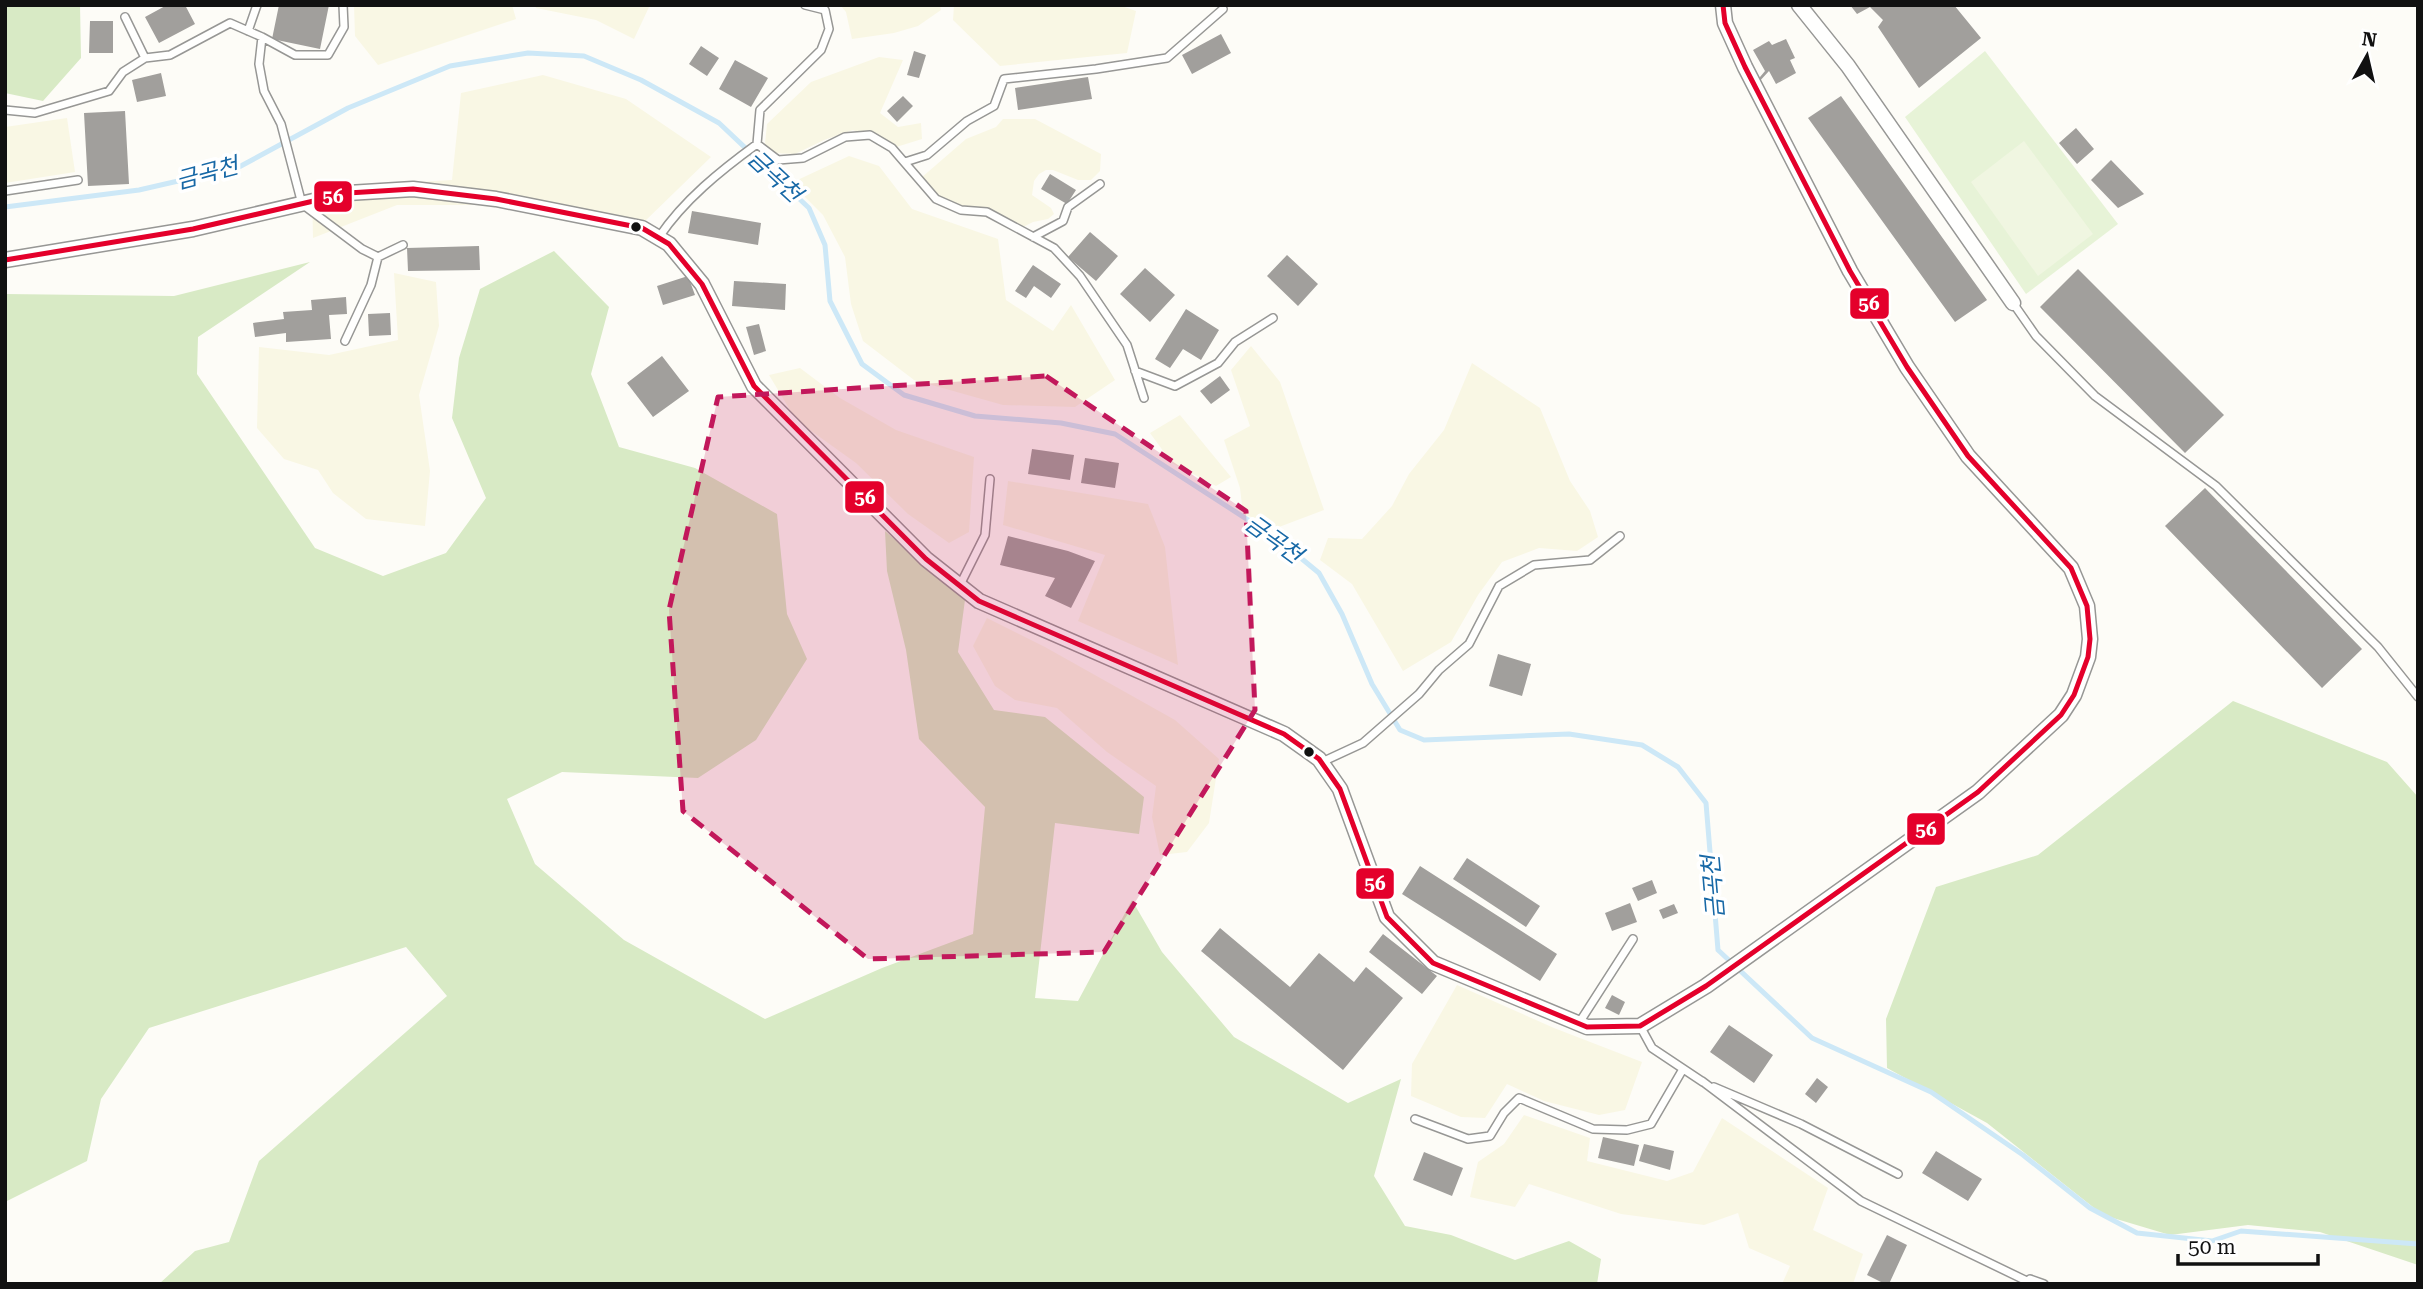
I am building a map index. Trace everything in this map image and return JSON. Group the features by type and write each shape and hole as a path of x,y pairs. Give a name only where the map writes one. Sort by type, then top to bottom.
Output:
{"street":[{"path":"5,260 193,229 348,193 413,189 496,199 642,228 669,244 702,284 754,387 926,559 959,586 979,601 1284,734 1321,762 1340,789 1387,917 1433,963 1587,1027 1640,1026 1706,986 1978,792 2061,715 2074,695 2088,657 2090,639 2087,606 2071,568 1969,456 1901,357 1850,271 1745,67 1725,23 1723,5"},
{"path":"1799,5 1848,66 2013,303"}],"lane":[{"path":"248,31 257,5"},
{"path":"5,110 35,113 109,91 122,72 145,58 170,55 230,23 295,55 328,55 344,27 343,5"},
{"path":"658,238 674,215 727,165 757,144 760,110 821,50 829,29 825,10 805,5"},
{"path":"905,162 927,155 967,121 994,106 1004,79 1167,58 1223,9"},
{"path":"125,18 145,58"},
{"path":"262,37 259,64 264,91 281,124 290,167 302,204 362,249 378,257"},
{"path":"757,144 778,160 803,159 845,137 870,135 892,148 936,198 961,210 987,212 1054,248 1080,276 1127,345 1144,398"},
{"path":"5,191 78,180"},
{"path":"1033,237 1063,221 1068,206 1100,184"},
{"path":"378,257 404,245"},
{"path":"345,341 371,285 378,257"},
{"path":"2013,303 2036,336 2095,396 2216,485 2378,647 2418,697"},
{"path":"1135,371 1175,386 1218,363 1236,342 1273,318"},
{"path":"959,586 985,535 990,479"},
{"path":"1321,762 1363,743 1419,694 1439,670 1469,644 1499,586 1534,565 1590,560 1620,536"},
{"path":"1578,1023 1633,939"},
{"path":"1640,1026 1652,1048 1861,1200 2033,1284"},
{"path":"1415,1119 1468,1139 1490,1136 1504,1113 1519,1098 1593,1129 1627,1130 1651,1124 1683,1069"},
{"path":"1702,1082 1801,1124 1898,1174"},
{"path":"2020,1276 2044,1284"}],"highlighted area":[{"path":"1046,376 1246,511 1255,710 1104,952 868,959 683,811 669,610 718,397"}],"shaded area":[{"path":"354,5 512,5 516,19 378,65 355,36"},
{"path":"535,5 650,5 634,39 596,20 536,8"},
{"path":"840,5 940,5 941,10 918,26 894,33 852,39 846,12"},
{"path":"954,5 1119,5 1136,11 1127,53 1000,66 953,20"},
{"path":"879,57 903,60 880,113 898,127 921,123 922,139 893,148 853,130 795,154 773,153 765,144 767,124 811,82"},
{"path":"543,75 626,99 711,157 642,224 493,205 397,205 313,238 312,188 452,180 461,93"},
{"path":"67,118 75,172 5,183 5,127"},
{"path":"1003,119 1035,119 1101,154 1100,171 1091,180 1078,180 1053,170 1039,174 1034,181 1032,195 1051,208 1054,214 1048,219 1019,229 1005,227 976,213 944,207 928,192 921,178 966,139 996,127"},
{"path":"849,156 879,166 912,209 998,239 1006,300 1053,331 1071,305 1115,380 1075,407 1003,405 914,380 863,341 851,304 845,257 823,215 791,183"},
{"path":"394,273 436,282 439,326 419,395 430,471 425,526 366,519 333,493 318,470 284,459 257,428 259,347 329,355 398,340"},
{"path":"1251,346 1280,382 1324,510 1279,527 1243,514 1240,488 1224,440 1250,426 1231,370"},
{"path":"1472,363 1540,408 1570,481 1590,511 1598,537 1577,551 1539,548 1502,562 1478,595 1451,642 1403,671 1352,584 1320,560 1328,538 1362,539 1392,506 1409,474 1444,430"},
{"path":"800,368 840,398 896,430 974,457 969,532 949,543 908,514 856,463 796,420 769,375"},
{"path":"1180,415 1231,477 1216,486 1172,463 1150,433"},
{"path":"1008,481 1148,504 1165,547 1178,665 1078,621 1105,555 1003,525"},
{"path":"987,618 1045,647 1175,720 1219,759 1209,823 1187,852 1160,855 1152,817 1156,786 1107,752 1057,708 1015,700 995,686 973,646"},
{"path":"1457,985 1554,1028 1642,1062 1625,1110 1599,1115 1544,1101 1507,1084 1485,1118 1461,1117 1411,1096 1412,1064"},
{"path":"1524,1115 1590,1138 1587,1161 1667,1181 1693,1172 1722,1118 1828,1188 1813,1230 1863,1254 1853,1284 1782,1284 1790,1266 1749,1248 1738,1213 1704,1225 1621,1214 1529,1184 1515,1207 1470,1197 1478,1162 1504,1144"}],"green space":[{"path":"5,5 80,5 81,58 43,101 5,93"},
{"path":"1985,51 2118,224 2026,294 1905,117"},
{"path":"2024,141 2093,234 2038,276 1971,182"},
{"path":"554,251 609,307 591,374 619,447 695,468 777,514 787,614 807,659 756,740 698,778 562,772 507,799 535,864 624,940 765,1019 882,968 973,934 985,807 919,739 906,650 887,571 885,531 965,600 958,652 994,710 1045,717 1144,797 1139,834 1055,823 1035,998 1078,1001 1132,900 1162,952 1234,1037 1348,1103 1401,1079 1374,1176 1405,1226 1451,1235 1515,1260 1569,1241 1601,1259 1597,1284 159,1284 195,1251 229,1242 259,1161 447,996 406,947 149,1028 101,1099 87,1161 5,1202 5,294 174,296 310,262 198,337 197,374 315,548 383,576 446,553 486,498 452,418 459,358 480,289"},
{"path":"2233,701 2387,762 2418,797 2418,1265 2320,1232 2248,1225 2170,1235 2103,1215 1987,1123 1887,1068 1886,1019 1936,887 2038,855"}],"building":[{"path":"167,5 185,5 195,24 159,43 145,17"},
{"path":"279,5 329,5 320,49 272,39"},
{"path":"1850,5 1954,5 1981,38 1919,88 1878,27 1883,20 1870,7 1857,14"},
{"path":"90,21 113,21 113,53 89,53"},
{"path":"1221,34 1231,53 1192,74 1182,55"},
{"path":"1786,39 1795,58 1790,60 1796,73 1776,84 1769,71 1755,83 1765,71 1753,50 1769,41 1772,45"},
{"path":"701,46 719,58 707,76 689,64"},
{"path":"914,51 926,55 919,78 907,75"},
{"path":"735,60 768,78 751,107 719,89"},
{"path":"161,73 166,96 137,102 132,80"},
{"path":"1088,77 1092,99 1018,110 1015,88"},
{"path":"903,96 913,106 897,122 887,111"},
{"path":"1841,96 1987,300 1955,322 1808,118"},
{"path":"125,111 129,184 88,186 84,113"},
{"path":"2076,128 2094,149 2077,164 2059,143"},
{"path":"2111,160 2144,194 2118,208 2091,180"},
{"path":"1050,174 1076,190 1067,204 1041,189"},
{"path":"692,211 761,223 758,245 688,233"},
{"path":"1090,232 1118,256 1096,281 1068,257"},
{"path":"479,246 480,270 408,271 407,248"},
{"path":"1287,255 1318,284 1298,306 1267,276"},
{"path":"1033,265 1061,284 1051,298 1034,286 1026,298 1015,291"},
{"path":"1145,268 1175,295 1150,322 1120,294"},
{"path":"2078,269 2224,415 2185,453 2040,307"},
{"path":"688,276 695,295 663,305 657,286"},
{"path":"734,281 786,284 785,310 732,306"},
{"path":"346,297 347,314 329,315 331,339 286,342 286,333 255,337 253,323 284,319 283,312 312,310 311,300"},
{"path":"1186,309 1219,330 1201,360 1183,349 1170,368 1155,359"},
{"path":"390,313 391,335 369,336 368,314"},
{"path":"759,324 766,351 754,355 746,327"},
{"path":"662,356 689,391 653,417 627,383"},
{"path":"1220,376 1230,390 1211,404 1200,391"},
{"path":"1032,449 1074,455 1070,480 1028,474"},
{"path":"1085,458 1119,463 1115,488 1081,483"},
{"path":"2205,488 2362,649 2322,688 2165,526"},
{"path":"1008,536 1068,551 1095,561 1071,608 1045,596 1055,578 1000,565"},
{"path":"1498,654 1531,664 1522,696 1489,686"},
{"path":"1467,858 1540,906 1526,927 1453,879"},
{"path":"1420,866 1557,954 1540,981 1402,894"},
{"path":"1652,880 1657,893 1638,901 1632,888"},
{"path":"1630,903 1637,922 1612,931 1605,913"},
{"path":"1674,904 1678,913 1663,919 1659,910"},
{"path":"1220,928 1290,987 1319,953 1354,982 1366,967 1403,998 1343,1070 1201,951"},
{"path":"1383,934 1437,976 1422,994 1369,952"},
{"path":"1612,995 1625,1002 1619,1015 1605,1008"},
{"path":"1729,1025 1773,1055 1754,1083 1710,1052"},
{"path":"1817,1078 1828,1087 1816,1103 1805,1094"},
{"path":"1603,1137 1639,1145 1634,1166 1598,1158"},
{"path":"1644,1144 1674,1151 1670,1170 1639,1161"},
{"path":"1936,1151 1982,1179 1968,1201 1922,1173"},
{"path":"1424,1152 1463,1168 1452,1196 1413,1180"},
{"path":"1887,1235 1907,1245 1889,1284 1885,1284 1867,1275"}],"waterway":[{"name":"금곡천","path":"5,207 139,190 239,167 348,108 450,66 528,53 584,56 641,80 719,123 809,208 825,245 830,301 862,364 904,395 975,416 1061,423 1115,434 1279,540 1319,573 1342,614 1372,684 1400,730 1424,740 1569,734 1642,745 1678,767 1706,803 1718,950 1812,1038 1931,1092 2023,1155 2090,1208 2137,1233 2212,1241 2241,1231 2418,1244"}],"transit line":[{"name":"56","path":"5,260 193,229 348,193 413,189 496,199 642,228 669,244 702,284 754,386 926,559 979,601 1284,734 1319,759 1340,789 1387,917 1433,963 1587,1027 1640,1026 1706,986 1978,792 2061,715 2074,695 2088,657 2090,639 2087,606 2071,568 1968,456 1907,367 1850,271 1745,67 1725,23 1723,5"}]}
